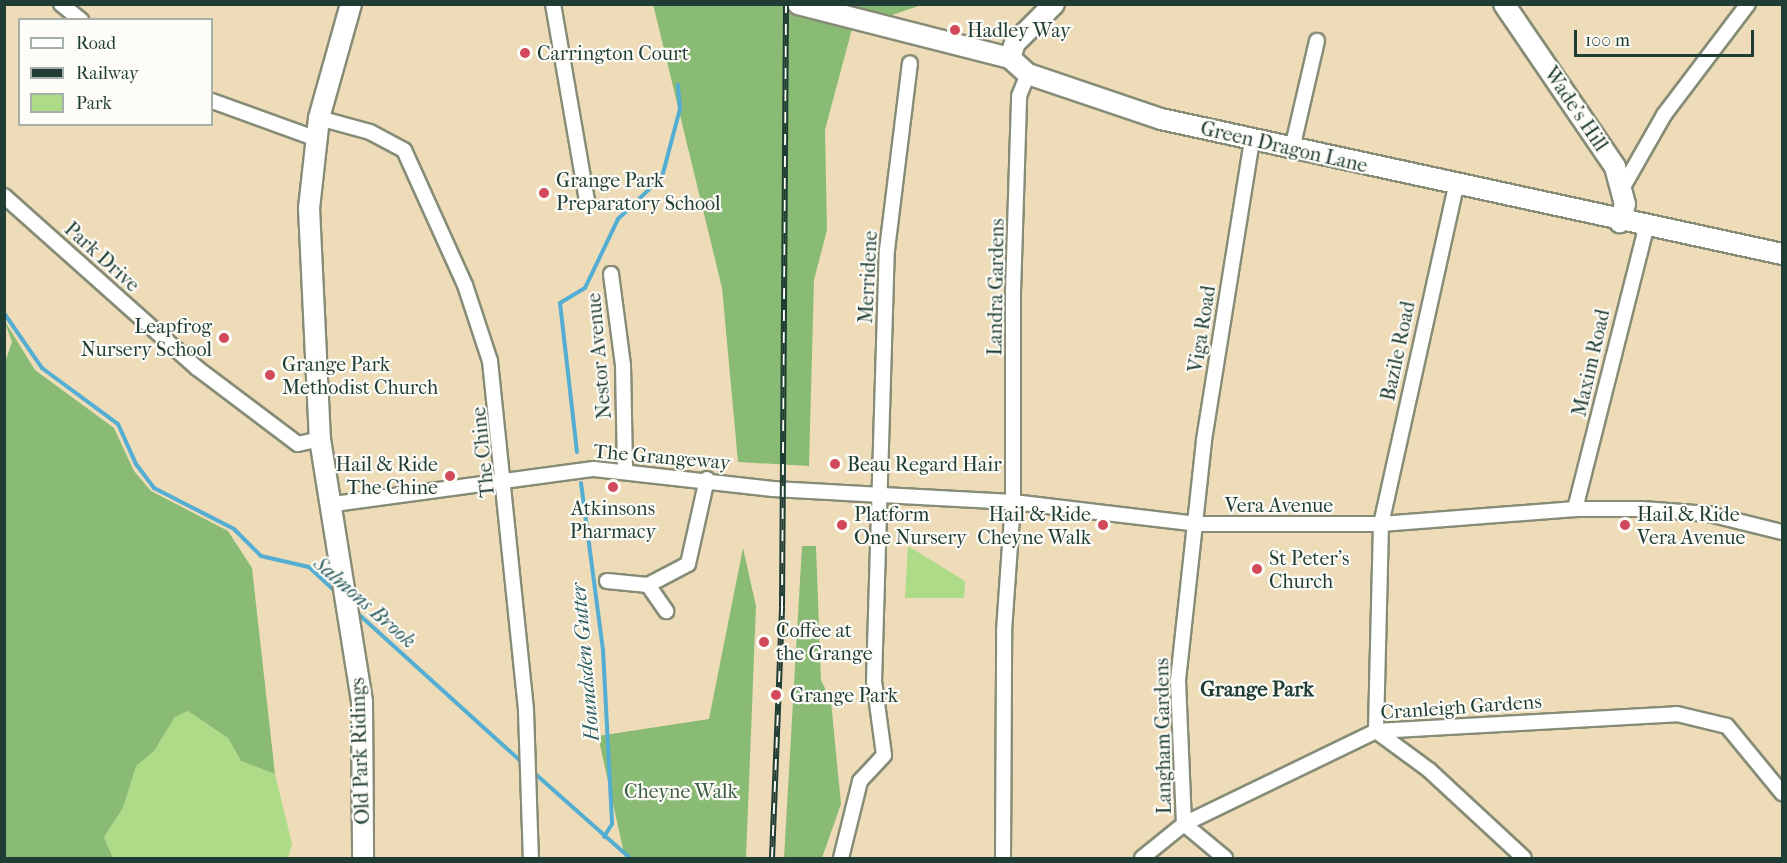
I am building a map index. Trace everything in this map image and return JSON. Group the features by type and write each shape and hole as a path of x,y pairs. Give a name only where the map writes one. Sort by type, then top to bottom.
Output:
{"street":[{"path":"61,4 78,18"},
{"name":"Old Park Ridings","path":"351,4 319,118 309,208 322,445 334,504 363,702 363,858"},
{"path":"552,4 587,201"},
{"name":"Green Dragon Lane","path":"798,4 1010,58 1028,74 1161,119 1646,228 1782,254"},
{"path":"1010,58 1015,43 1054,4"},
{"name":"Wade's Hill","path":"1504,4 1567,92 1623,187"},
{"path":"1620,222 1623,187 1664,115 1748,4"},
{"path":"1292,149 1317,41"},
{"name":"Merridene","path":"841,858 860,781 884,755 873,681 887,250 910,63"},
{"name":"Landra Gardens","path":"1013,502 1020,96 1028,74"},
{"path":"213,101 317,139"},
{"name":"The Chine","path":"319,118 393,141 410,160 479,322 498,401 506,479 527,746 531,858"},
{"name":"Viga Road","path":"1197,524 1204,440 1252,141"},
{"name":"Bazile Road","path":"1376,731 1381,524 1456,186"},
{"name":"Park Drive","path":"4,196 197,368 298,444 322,445"},
{"name":"Maxim Road","path":"1575,509 1646,228"},
{"name":"Nestor Avenue","path":"611,274 623,365 625,470"},
{"name":"The Grangeway","path":"334,504 506,479 625,470 773,489"},
{"path":"607,581 648,585 682,569 693,555 707,479"},
{"name":"Vera Avenue","path":"773,489 1013,502 1197,524 1381,524 1575,509 1709,514 1782,532"},
{"path":"1003,858 1004,631 1013,502"},
{"name":"Langham Gardens","path":"1197,524 1178,680 1184,824 1225,858"},
{"path":"648,585 666,611"},
{"name":"Cranleigh Gardens","path":"1142,858 1184,824 1376,731 1677,714 1727,726 1782,792"},
{"path":"1376,731 1429,770 1524,858"}],"green space":[{"path":"653,4 921,5 852,29 825,130 827,230 814,280 809,466 738,462 722,288"},
{"path":"4,320 35,370 114,428 134,471 151,491 228,531 252,568 275,774 241,761 228,738 188,711 175,717 154,751 136,766 123,808 104,837 113,858 5,858 4,365 12,342"},
{"name":"Cheyne Walk","path":"802,546 816,546 821,680 831,701 841,804 822,858 784,858"},
{"path":"908,546 965,581 964,598 905,598"},
{"name":"Cheyne Walk","path":"743,548 756,606 746,858 625,858 598,736 709,719"},
{"path":"188,711 228,738 241,761 275,774 292,844 288,858 113,858 104,837 123,808 136,765 154,751 175,717"}],"waterway":[{"name":"Houndsden Gutter","path":"577,452 560,303 585,288 618,219 662,177 680,109 678,85"},
{"name":"Salmons Brook","path":"4,313 42,368 118,424 136,464 154,488 234,529 261,556 309,567 338,594"},
{"name":"Houndsden Gutter","path":"581,483 603,650 612,824 604,837"},
{"name":"Salmons Brook","path":"354,610 524,764"},
{"name":"Salmons Brook","path":"532,771 630,858"}],"railway":[{"path":"772,858 782,607 786,4"}],"place":[{"name":"Hadley Way","path":"955,30"},
{"name":"Carrington Court","path":"525,53"},
{"name":"Grange Park Preparatory School","path":"544,193"},
{"name":"Leapfrog Nursery School","path":"224,338"},
{"name":"Grange Park Methodist Church","path":"270,375"},
{"name":"Beau Regard Hair","path":"835,464"},
{"name":"Hail & Ride The Chine","path":"450,476"},
{"name":"Atkinsons Pharmacy","path":"613,487"},
{"name":"Platform One Nursery","path":"842,525"},
{"name":"Hail & Ride Cheyne Walk","path":"1103,525"},
{"name":"Hail & Ride Vera Avenue","path":"1625,525"},
{"name":"St Peter's Church","path":"1257,569"},
{"name":"Coffee at the Grange","path":"764,642"},
{"name":"Grange Park","path":"776,695"}],"district":[{"name":"Grange Park","path":"1257,689"}]}
